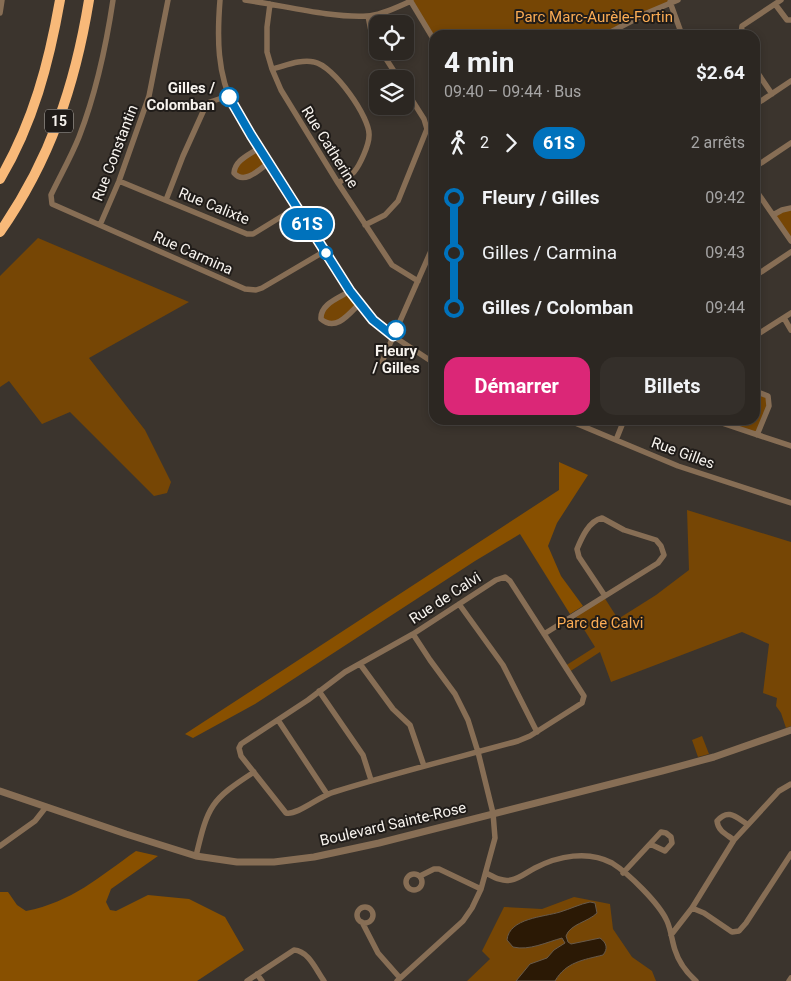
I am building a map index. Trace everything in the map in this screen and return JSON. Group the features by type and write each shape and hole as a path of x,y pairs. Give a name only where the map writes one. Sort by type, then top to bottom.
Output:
{"highway":[{"name":"15","path":"0,179 25,130 40,90 52,46 60,0"},
{"name":"15","path":"0,232 31,183 58,124 77,64 89,0"}],"street":[{"path":"0,13 2,0"},
{"name":"Rue Carmina","path":"113,0 104,53 94,91 78,137 51,196 51,202 57,208 245,289 256,290 262,288 324,251"},
{"name":"Rue Constantin","path":"100,226 119,182 149,96 168,0"},
{"path":"220,0 217,38 219,57 228,96 268,163 350,291 373,320 429,360"},
{"path":"245,0 343,16 379,14 410,1 429,32"},
{"path":"613,30 670,2 678,0"},
{"path":"742,30 742,26 781,0"},
{"path":"670,2 680,30"},
{"name":"Rue Catherine","path":"270,4 267,27 267,52 281,90 338,183 392,265 418,281"},
{"path":"775,4 787,20 791,20"},
{"path":"368,16 369,21"},
{"path":"272,69 303,61 315,62 327,68 344,86 369,127 370,138 354,172 338,183"},
{"path":"760,77 772,94"},
{"path":"760,102 791,81"},
{"path":"166,200 182,156 207,103 228,96"},
{"path":"365,225 385,215 398,202 427,129 424,118 414,102"},
{"path":"760,164 791,143"},
{"path":"259,148 237,162 234,173 242,178 252,175 268,163"},
{"name":"Rue Calixte","path":"119,182 247,234 253,234 296,207"},
{"path":"760,197 791,241"},
{"path":"773,216 782,210 791,208"},
{"path":"760,273 791,252"},
{"path":"382,362 429,256"},
{"path":"350,291 325,307 320,313 321,319 325,323 334,324 343,320 360,303"},
{"path":"760,333 791,313"},
{"path":"784,318 791,330"},
{"path":"757,435 769,406 768,396 760,393"},
{"name":"Rue Gilles","path":"580,425 678,466 791,503"},
{"path":"616,440 622,425"},
{"path":"729,425 791,446"},
{"path":"544,634 658,563 664,555 661,546 656,540 624,530 602,518 595,520 577,549 578,557 605,596"},
{"name":"Rue de Calvi","path":"505,577 510,581 584,696 582,703 537,732 518,741 371,780 326,794 290,814 286,812 241,756 239,748 241,744 340,676 413,634 459,604 496,580 505,577"},
{"path":"459,604 503,665 537,732"},
{"path":"362,922 378,952 399,980 463,921 472,908 481,889 495,838 493,813 468,720 455,694 413,634"},
{"path":"360,664 393,709 410,725 424,766"},
{"path":"319,691 363,755 371,780"},
{"path":"278,720 326,794"},
{"name":"Boulevard Sainte-Rose","path":"0,791 196,856 257,863 296,860 379,843 712,758 791,730"},
{"path":"196,856 203,824 212,805 226,791 254,772"},
{"path":"671,935 692,908 734,840 779,790 791,784"},
{"path":"0,846 35,821 46,807"},
{"path":"734,840 720,830 717,826 717,821 726,814 732,814 747,824"},
{"path":"623,873 650,844"},
{"path":"692,908 704,913 732,932 739,931 791,854"},
{"path":"486,873 496,879 511,880 552,861 581,856 595,858 612,864 643,889 659,908 667,921 675,951 684,969 696,981"},
{"path":"420,876 434,869 439,869 481,889"},
{"path":"247,981 294,950 305,954 324,981"},
{"path":"257,974 262,981"}],"green space":[{"name":"Parc Marc-Aurèle-Fortin","path":"410,0 669,0 670,4 615,30 431,30"},
{"path":"259,148 268,163 252,175 237,176 234,168"},
{"path":"791,208 791,241 773,215"},
{"path":"38,238 189,302 89,358 145,430 171,482 167,493 154,496 70,412 42,424 9,381 0,387 0,276"},
{"path":"350,291 360,303 334,324 321,319 325,307"},
{"path":"760,393 768,396 769,406 757,435 730,425 760,425"},
{"name":"Parc de Calvi","path":"687,510 791,542 791,726 786,728 781,713 776,706 777,698 763,693 769,644 742,632 611,682 600,652 569,672 565,666 595,647 575,615 604,597 618,619 656,595 689,570"},
{"path":"702,736 709,754 698,757 692,740"},
{"path":"574,897 610,904 613,929 632,957 652,971 656,981 467,981 490,959 482,951 504,907 542,909"}],"shaded area":[{"path":"559,462 588,475 557,523 548,546 561,576 583,606 570,614 520,534 475,561 255,704 193,738 185,734 559,490"},
{"path":"136,851 158,856 111,889 106,902 110,910 116,911 148,895 189,899 225,917 244,950 197,981 0,981 0,892 8,892 17,905 26,911 42,907 71,895"},
{"path":"590,902 595,903 597,913 575,926 566,936 571,944 600,938 606,946 606,951 603,955 582,960 570,966 555,981 516,981 530,964 547,958 554,950 565,943 562,938 532,947 513,947 507,940 509,933 514,927 528,920"}],"bus line":[{"name":"61S","path":"229,97 234,108 350,291 373,320 393,336 396,330"}],"place":[{"name":"Gilles / Colomban","path":"229,97"},
{"name":"Fleury / Gilles","path":"396,330"}]}
